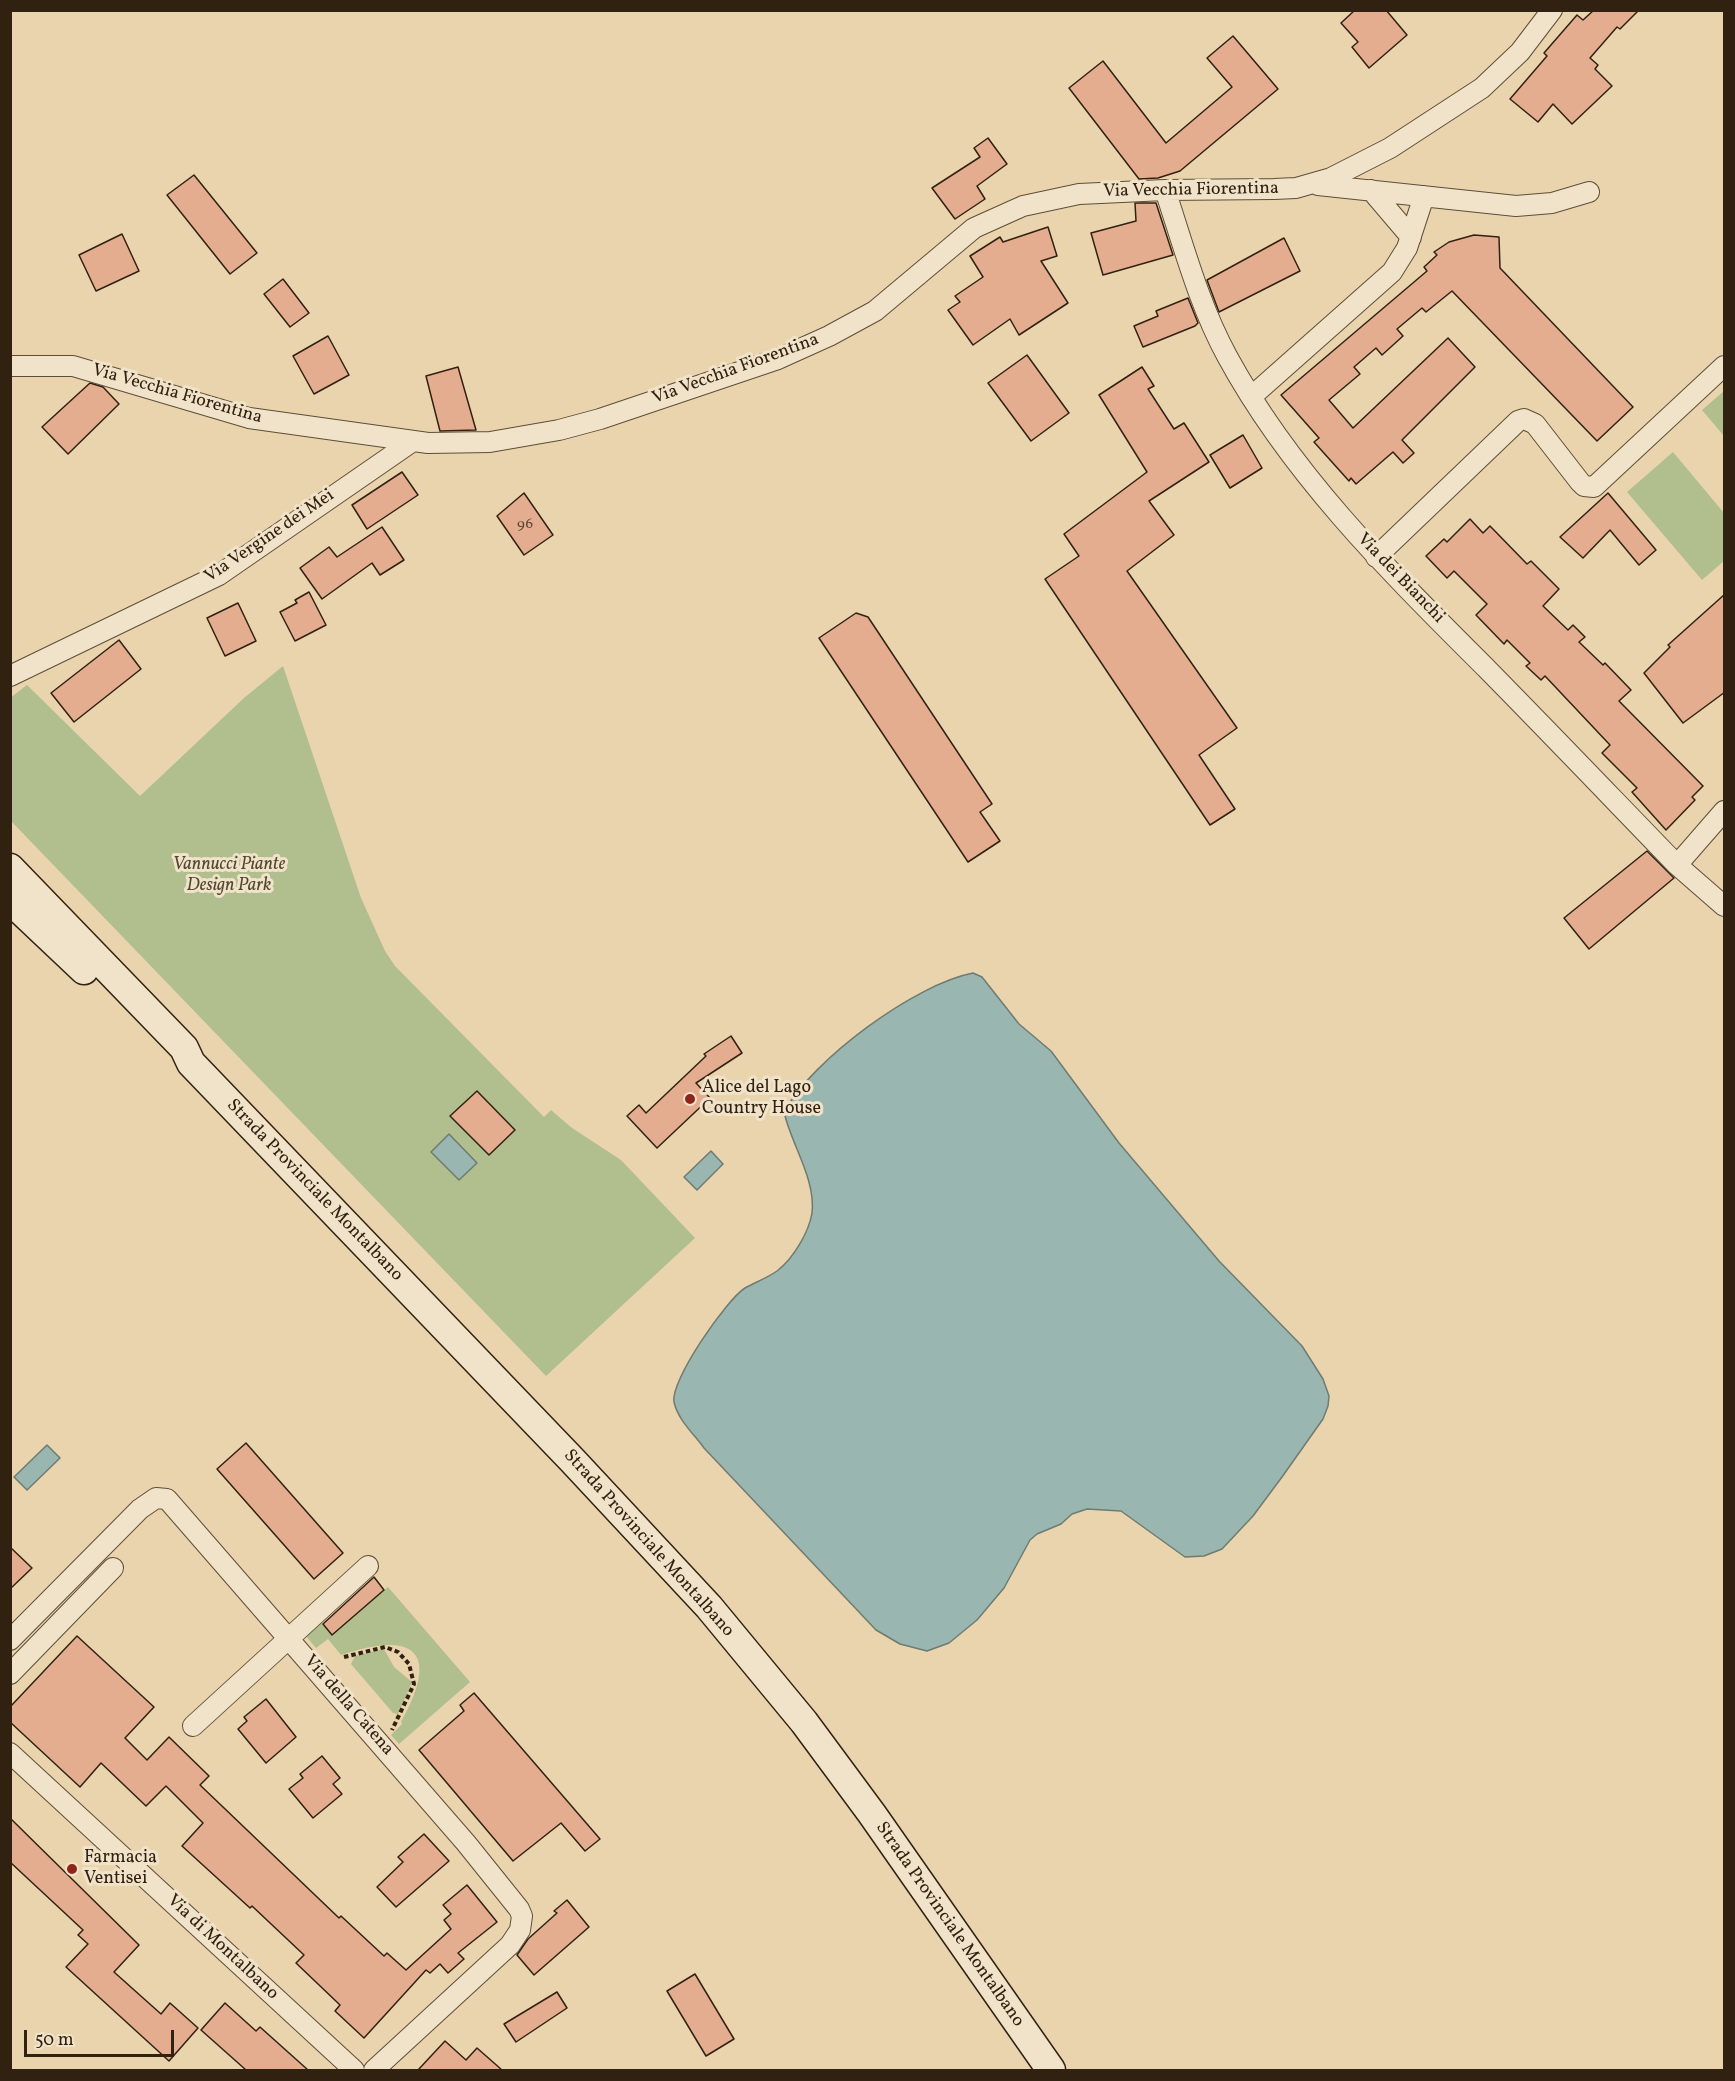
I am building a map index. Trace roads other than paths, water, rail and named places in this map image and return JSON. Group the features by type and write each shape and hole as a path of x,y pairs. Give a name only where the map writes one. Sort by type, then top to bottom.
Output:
{"main road":[{"name":"Strada Provinciale Montalbano","path":"10,868 184,1048 191,1063 573,1461 709,1607 804,1722 872,1814 1051,2070"},
{"name":"Strada Provinciale Montalbano","path":"10,900 176,1057 191,1063"}],"street":[{"name":"Via Vecchia Fiorentina","path":"10,366 73,366 249,418 412,441 440,444 490,442 528,436 600,419 778,359 852,325 885,303 974,228 994,217 1032,204 1079,194 1274,189 1312,184 1369,160 1467,99 1501,72 1552,10"},
{"path":"1312,184 1529,206 1589,192"},
{"name":"Via dei Bianchi","path":"1165,190 1193,273 1225,353 1251,397 1302,465 1376,557 1677,865 1725,906"},
{"path":"1371,190 1411,237"},
{"path":"1251,397 1385,279 1403,257 1424,196"},
{"path":"1376,557 1518,421 1524,419 1535,424 1580,482 1584,486 1594,487 1725,366"},
{"name":"Via Vergine dei Mei","path":"15,673 219,575 412,441"},
{"path":"1677,865 1725,812"},
{"name":"Via della Catena","path":"10,1640 150,1501 162,1497 168,1499 459,1834 515,1904 522,1916 522,1923 510,1945 374,2070"},
{"path":"194,1726 368,1566"},
{"path":"10,1674 113,1568"},
{"path":"77,1573 93,1588"},
{"name":"Via di Montalbano","path":"10,1753 354,2070"}],"water":[{"path":"973,973 982,977 1019,1024 1051,1051 1119,1143 1219,1261 1302,1346 1323,1379 1329,1396 1323,1419 1253,1516 1222,1549 1204,1556 1185,1557 1121,1511 1087,1509 1072,1514 1061,1524 1037,1534 1030,1540 1004,1588 977,1620 949,1643 927,1651 900,1644 876,1630 704,1448 683,1421 674,1402 675,1392 690,1360 725,1308 745,1288 783,1266 808,1228 812,1213 810,1187 784,1112 817,1070 867,1027 923,992 949,980"},
{"path":"449,1134 477,1163 459,1180 431,1152"},
{"path":"711,1151 723,1164 697,1190 684,1177"},
{"path":"47,1445 60,1458 27,1490 14,1477"}],"place":[{"name":"Alice del Lago Country House","path":"690,1099"},
{"name":"Farmacia Ventisei","path":"72,1869"}],"park label":[{"name":"Vannucci Piante Design Park","path":"229,876"}]}
